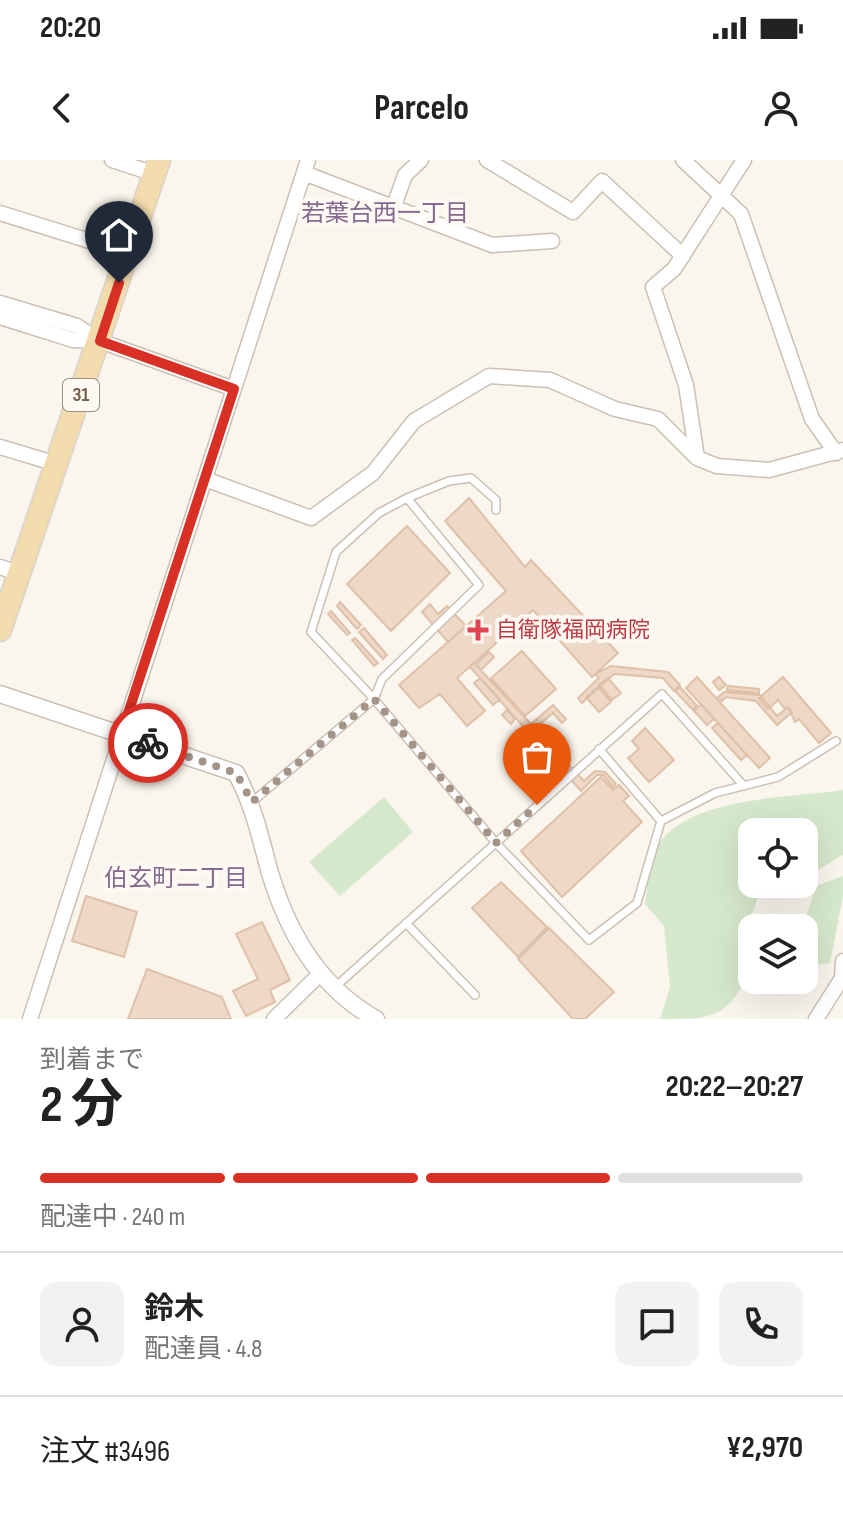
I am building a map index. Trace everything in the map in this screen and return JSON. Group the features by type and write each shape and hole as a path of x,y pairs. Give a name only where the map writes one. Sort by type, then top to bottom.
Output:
{"main road":[{"name":"31","path":"0,630 9,570 57,464 157,167"}],"street":[{"path":"112,160 157,167"},
{"path":"393,209 405,175 421,160"},
{"path":"487,160 573,212 602,181 683,256"},
{"path":"205,479 311,518 373,473 414,421 489,376 550,380 615,409 658,419 697,458 717,466 769,470 839,451 812,419 741,214 683,160"},
{"path":"697,458 686,385 653,287 683,256 744,160"},
{"path":"30,1019 306,167 393,209 492,245 552,241"},
{"path":"0,213 128,253"},
{"path":"0,303 77,326 100,341 234,389"},
{"path":"0,317 73,340 100,341"},
{"path":"0,447 57,464"},
{"path":"0,694 236,773 252,802 270,873 287,919 332,989 376,1019"},
{"path":"816,1019 842,979 843,961"},
{"path":"274,1019 321,973"}],"lane":[{"path":"496,510 496,500 471,478 449,481 379,513 336,552 311,632 374,699 496,843 589,940 637,903 661,821 715,793 778,777 836,741"},
{"path":"252,802 374,699 382,679 479,585 407,498"},
{"path":"332,989 662,694 744,786"},
{"path":"599,749 661,821"},
{"path":"406,923 475,995"}],"green space":[{"path":"843,790 843,855 818,870 818,818 738,818 738,898 758,898 752,914 738,914 738,993 724,1009 715,1014 660,1019 670,987 664,926 645,904 655,850 674,828 694,816 717,808 770,798"},
{"path":"384,797 413,832 340,896 309,862"},
{"path":"843,876 843,896 830,963 818,965 818,914 807,914 812,898 818,898 818,885"}],"building":[{"path":"469,498 525,567 531,560 618,653 592,677 533,610 457,678 485,711 467,726 440,694 419,708 399,685 506,591 445,521"},
{"path":"407,526 450,573 391,631 347,584"},
{"path":"340,602 361,625 357,629 337,606"},
{"path":"430,604 438,614 447,606 466,626 448,642 422,612"},
{"path":"331,611 350,633 347,635 328,614"},
{"path":"364,628 387,655 383,659 359,632"},
{"path":"355,638 378,663 374,666 352,640"},
{"path":"522,651 556,689 525,716 491,678"},
{"path":"489,652 494,657 481,670 476,664"},
{"path":"474,663 531,724 553,705 566,719 562,723 553,713 534,729 584,781 595,771 605,772 616,784 613,787 603,775 597,775 581,791 470,667"},
{"path":"611,666 668,672 680,685 674,691 663,678 614,674 582,703 578,698 599,678 595,674"},
{"path":"697,677 770,758 759,768 686,688"},
{"path":"719,677 726,685 719,690 713,682"},
{"path":"783,677 831,733 819,743 799,719 795,722 788,707 785,709 778,700 768,709 759,698"},
{"path":"480,678 500,699 493,705 474,683"},
{"path":"608,678 621,693 612,700 599,685"},
{"path":"728,686 759,689 759,693 727,690"},
{"path":"598,687 611,702 599,712 586,697"},
{"path":"680,687 697,706 693,710 675,691"},
{"path":"724,692 760,695 777,716 788,707 792,712 777,725 756,701 726,697 722,701 718,697"},
{"path":"701,704 714,719 707,725 694,711"},
{"path":"507,710 515,719 511,724 502,715"},
{"path":"718,723 747,755 741,760 712,728"},
{"path":"645,728 674,760 649,782 628,758 639,749 632,741"},
{"path":"601,777 613,790 619,785 629,796 623,801 642,822 562,897 521,851"},
{"path":"501,882 547,927 518,957 472,908"},
{"path":"86,896 137,912 124,957 72,941"},
{"path":"262,922 290,980 270,990 275,1002 246,1016 233,991 258,979 236,934"},
{"path":"549,928 614,992 585,1019 573,1019 518,959"},
{"path":"147,969 222,997 231,1019 128,1019"}],"way so far":[{"path":"148,743 236,773 252,802 374,699 496,843 537,805"}],"place":[{"name":"自衛隊福岡病院","path":"478,630"}],"district":[{"name":"若葉台西一丁目","path":"385,213"},
{"name":"伯玄町二丁目","path":"176,878"}],"route":[{"path":"119,283 100,341 234,389 121,735 148,743"}]}
